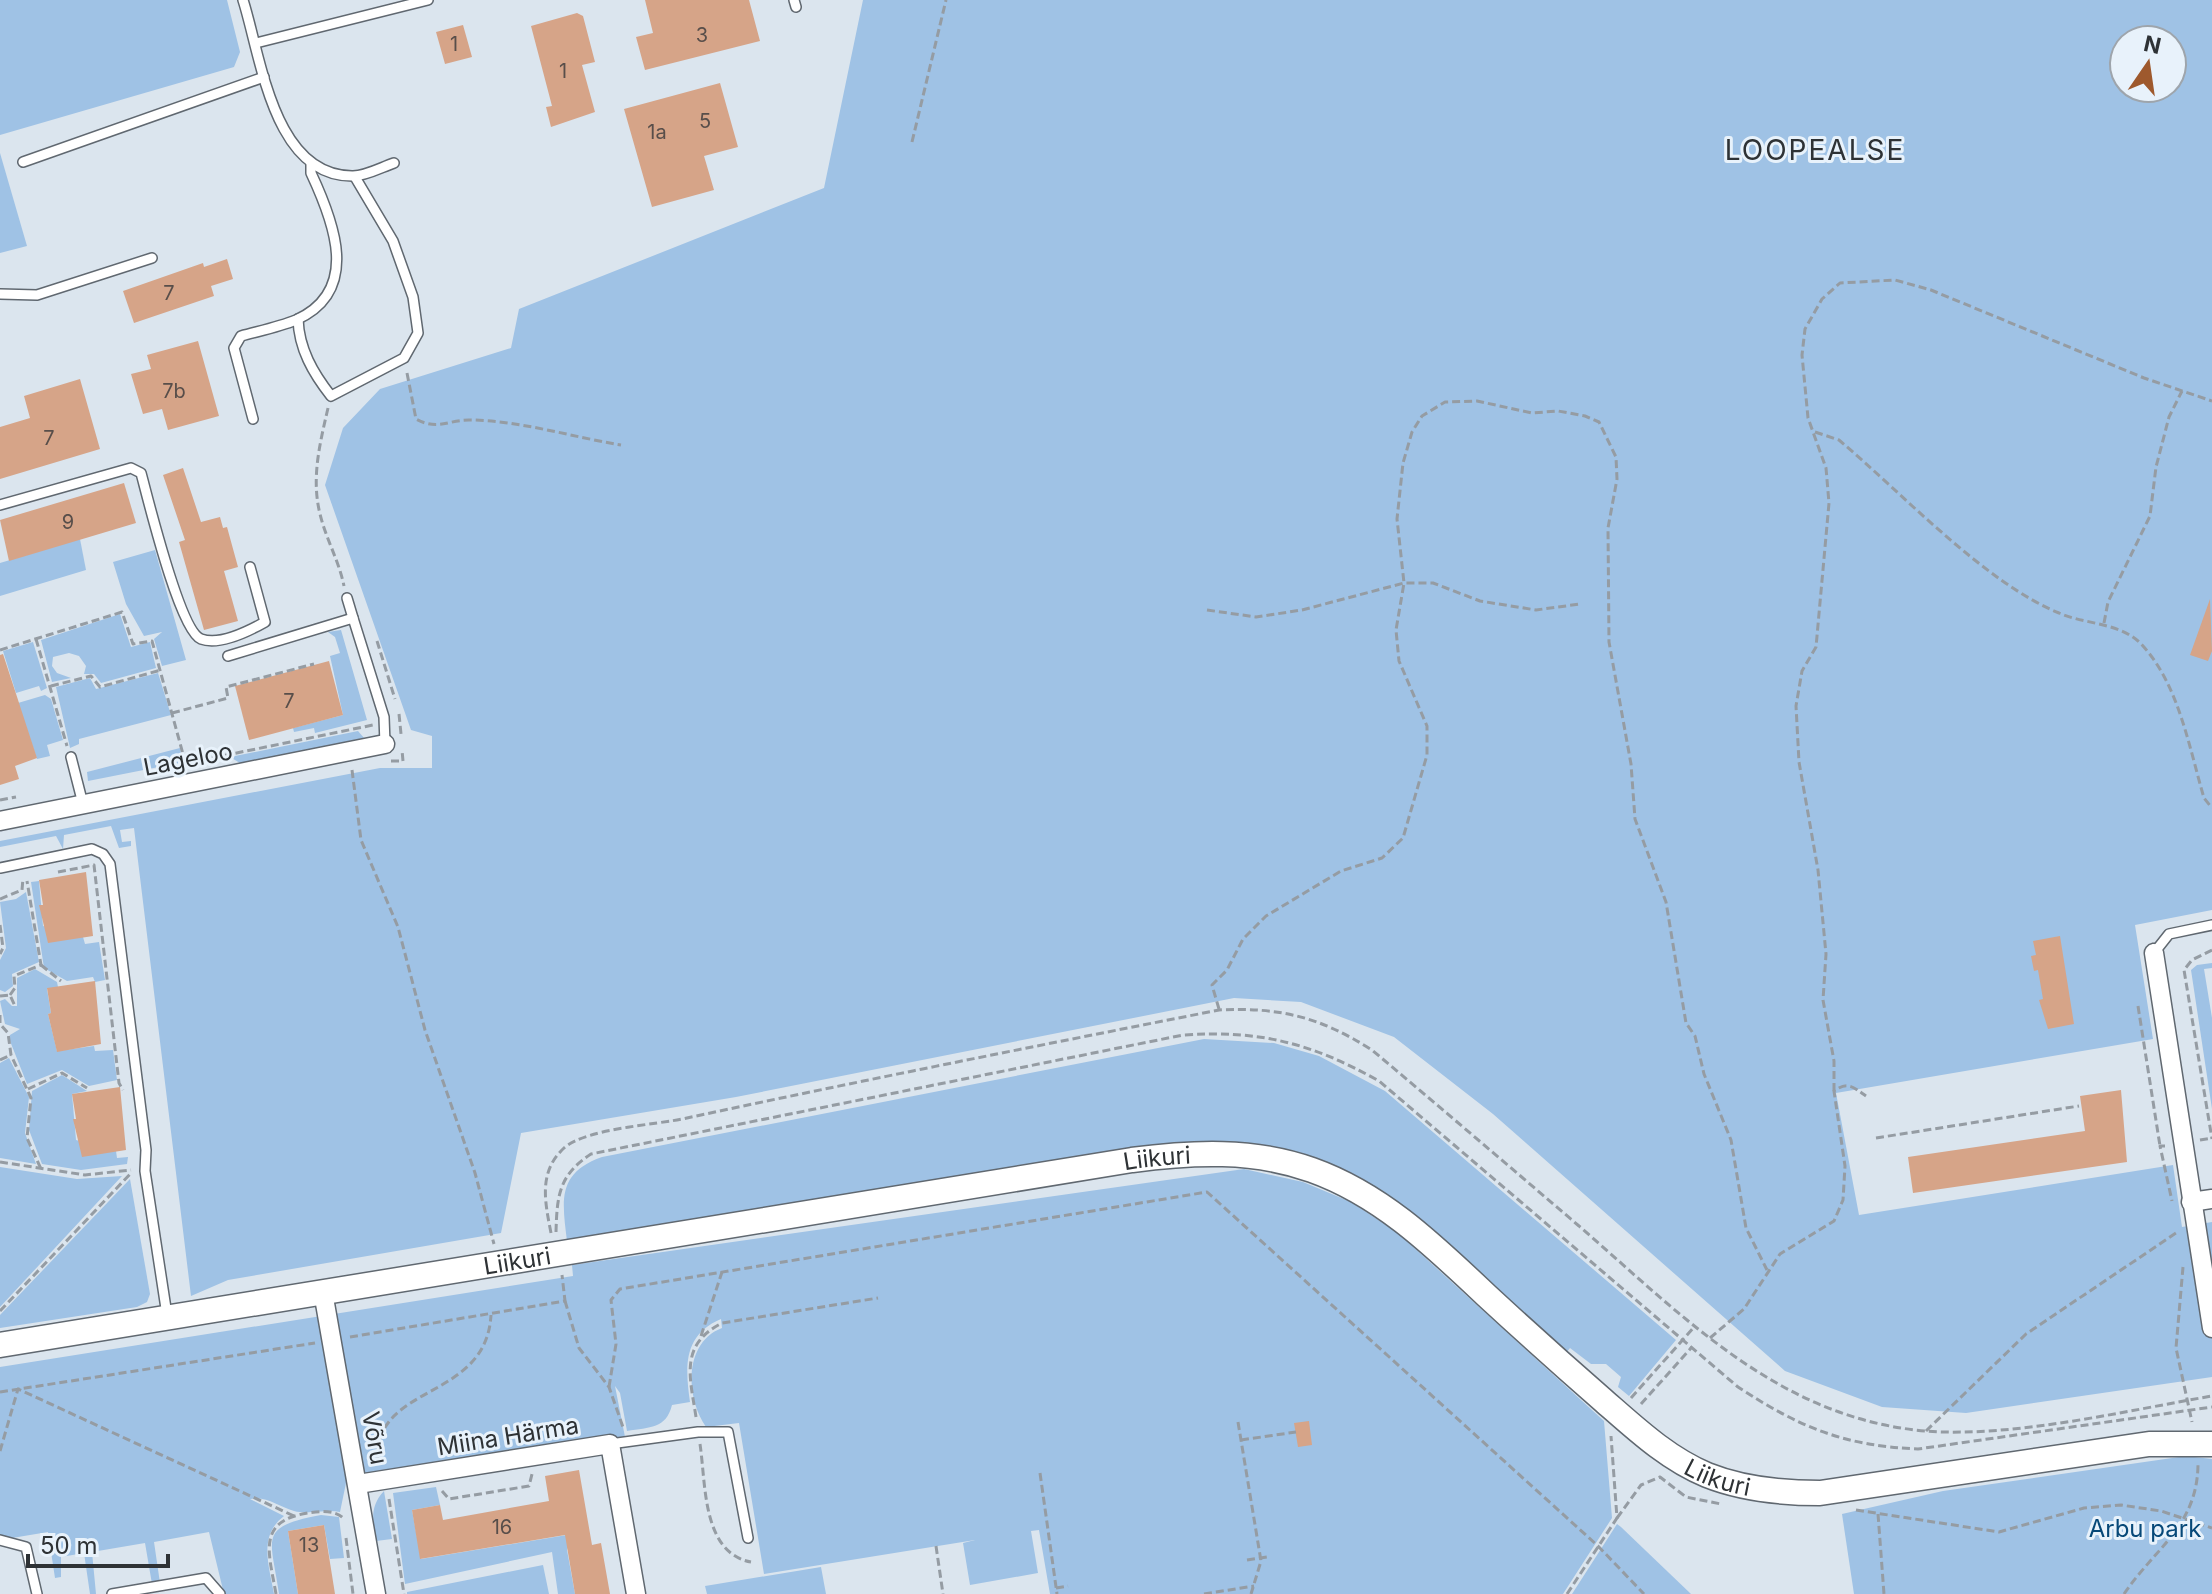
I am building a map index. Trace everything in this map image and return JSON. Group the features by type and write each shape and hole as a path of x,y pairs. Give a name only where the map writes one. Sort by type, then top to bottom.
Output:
{"street":[{"name":"Lageloo","path":"0,821 385,744"},
{"path":"2154,953 2182,1143 2183,1210 2212,1328"},
{"name":"Liikuri","path":"0,1345 499,1263 555,1244 1132,1160 1196,1153 1249,1155 1312,1170 1376,1201 1425,1238 1664,1451 1730,1483 1798,1493 1896,1484 2149,1444 2204,1443"},
{"path":"2183,1210 2212,1199"},
{"name":"Võru","path":"323,1292 376,1594"},
{"name":"Miina Härma","path":"358,1484 619,1442 636,1594"}],"lane":[{"path":"243,0 264,77 289,139 311,163 331,172 355,177 394,163"},
{"path":"256,43 428,0"},
{"path":"23,162 264,77"},
{"path":"253,419 234,348 241,336 298,319 325,298 337,278 336,239 311,173 311,163"},
{"path":"298,319 298,337 314,374 331,396 404,358 418,333 413,297 393,241 355,177"},
{"path":"0,294 37,295 152,258"},
{"path":"0,505 131,468 141,473 161,548 190,631 202,640 226,638 265,622 250,567"},
{"path":"347,598 384,717 385,744"},
{"path":"228,656 353,618"},
{"path":"71,757 83,804"},
{"path":"0,868 92,849 103,854 110,864 142,1122 145,1171 168,1318"},
{"path":"2154,953 2169,934 2212,925"},
{"path":"619,1442 698,1432 728,1432 732,1439 748,1538"},
{"path":"0,1540 26,1547 37,1594"},
{"path":"112,1594 206,1578 220,1594"}],"path":[{"path":"912,142 946,0"},
{"path":"1710,1338 1744,1309 1780,1254 1834,1221 1843,1200 1845,1166 1834,1091 1834,1061 1823,1000 1823,926 1799,762 1796,706 1802,671 1816,647 1829,503 1826,468 1808,418 1802,355 1805,329 1822,299 1840,283 1895,280 1931,290 2212,401"},
{"path":"404,358 416,419 429,426 441,427 467,420 621,445"},
{"path":"2104,623 2108,602 2150,516 2156,467 2169,417 2182,391"},
{"path":"331,396 317,457 316,485 320,514 340,566 347,598"},
{"path":"1219,1010 1212,985 1227,970 1243,939 1266,916 1341,871 1382,858 1403,838 1427,755 1427,726 1399,661 1396,630 1404,583 1397,519 1403,463 1412,432 1422,416 1445,402 1477,401 1532,413 1558,411 1599,422 1616,457 1617,479 1608,528 1609,642 1631,764 1635,819 1666,902 1686,1023 1695,1036 1704,1074 1731,1140 1746,1228 1767,1270"},
{"path":"1815,431 1839,440 1973,558 2021,592 2060,614 2104,623 2140,642 2161,668 2204,798 2212,808"},
{"path":"1207,610 1256,617 1302,610 1404,583 1433,583 1480,601 1536,610 1580,604"},
{"path":"0,650 122,612 133,644 152,641 186,765"},
{"path":"36,639 71,757"},
{"path":"172,713 228,698 226,687 314,664"},
{"path":"51,686 91,676 100,687 161,670"},
{"path":"351,768 361,840 398,927 425,1030 475,1173 499,1263"},
{"path":"51,873 94,865 119,1083 127,1097"},
{"path":"0,899 22,890 20,879 27,879 41,965 61,981"},
{"path":"0,925 3,948 0,954"},
{"path":"2160,1146 2212,1138 2184,970 2192,960 2212,950"},
{"path":"0,996 10,995 15,988 14,976 41,965"},
{"path":"10,995 15,1006"},
{"path":"2138,1006 2160,1146 2183,1210 2179,1232 2181,1246"},
{"path":"609,1387 579,1348 565,1301 544,1185 550,1166 566,1147 585,1137 865,1078 1219,1010 1256,1008 1335,1026 1372,1050 1695,1326 1752,1371 1796,1396 1883,1425 1926,1431 2027,1426 2212,1396"},
{"path":"0,1015 0,1024 8,1033 11,1055 32,1103 27,1138 41,1169"},
{"path":"0,1060 11,1055"},
{"path":"28,1089 62,1073 87,1088"},
{"path":"1834,1091 1843,1085 1850,1085 1866,1096"},
{"path":"1876,1138 2079,1106"},
{"path":"0,1162 85,1175 135,1169"},
{"path":"135,1169 137,1185"},
{"path":"0,1311 135,1169"},
{"path":"619,1442 609,1387 616,1344 611,1300 620,1289 1207,1192 1598,1546 1644,1594"},
{"path":"1926,1431 2026,1334 2179,1232 2183,1210"},
{"path":"2124,1594 2186,1519 2198,1484 2204,1443 2188,1400 2176,1348 2183,1261"},
{"path":"722,1272 689,1365 714,1533 728,1554 751,1562"},
{"path":"701,1336 722,1323 878,1298"},
{"path":"0,1392 565,1301"},
{"path":"404,1594 388,1492 381,1480 378,1458 381,1434 391,1416 470,1367 489,1338 491,1314"},
{"path":"1567,1594 1617,1518 1621,1413 1695,1326"},
{"path":"1621,1413 1692,1347"},
{"path":"0,1451 18,1389"},
{"path":"18,1389 294,1516"},
{"path":"1238,1422 1260,1558 1251,1594"},
{"path":"1241,1440 1296,1432"},
{"path":"435,1484 449,1499 529,1486 532,1471"},
{"path":"1040,1473 1057,1594"},
{"path":"1844,1509 1999,1532 2065,1512 2101,1506 2143,1507 2210,1527 2212,1534"},
{"path":"276,1594 268,1543 274,1527 294,1516 321,1511 343,1516 353,1594"},
{"path":"1877,1513 1884,1594"},
{"path":"936,1546 943,1594"},
{"path":"1247,1560 1267,1557"},
{"path":"1056,1588 1068,1586"},
{"path":"1204,1594 1254,1586"}],"green space":[{"path":"0,0 227,0 240,52 234,67 0,135"},
{"path":"863,0 2212,0 2212,910 2135,925 2153,1039 1836,1093 1859,1215 2173,1165 2182,1227 2212,1222 2212,1377 1966,1413 1882,1407 1785,1371 1493,1114 1394,1037 1301,1002 1234,998 736,1097 521,1133 501,1233 228,1280 191,1296 134,828 120,830 122,842 131,841 131,846 119,848 111,826 64,835 63,849 56,836 0,847 0,841 380,768 432,768 432,736 411,730 325,485 343,428 380,389 511,348 519,309 824,188"},
{"path":"0,153 27,246 0,253"},
{"path":"80,539 86,570 0,596 0,563"},
{"path":"155,550 186,660 162,666 154,639 162,632 144,636 126,604 113,562"},
{"path":"120,614 131,647 150,642 156,668 101,683 94,674 84,674 86,666 79,656 69,653 53,657 52,666 57,673 71,678 52,682 41,640"},
{"path":"341,630 367,720 315,733 314,728 294,732 293,728 343,715 330,656 340,653 335,637 328,632"},
{"path":"33,642 47,688 41,691 39,686 16,693 3,651"},
{"path":"158,673 171,715 79,739 79,744 70,748 56,687 90,678 96,689"},
{"path":"45,695 51,699 63,740 47,745 50,756 37,759 18,703"},
{"path":"358,731 364,738 240,763 230,757"},
{"path":"180,748 182,759 179,763 88,781 87,772"},
{"path":"39,881 43,926 83,937 85,944 99,942 105,980 95,982 93,977 67,981 44,968 31,882"},
{"path":"26,892 39,962 12,974 13,986 5,992 0,990 0,960 6,948 0,902 16,899"},
{"path":"2212,963 2212,968 2204,969 2212,1018 2212,1109 2191,970 2197,965"},
{"path":"35,969 57,982 58,987 47,989 51,1013 48,1014 57,1051 94,1046 95,1051 113,1050 117,1080 89,1086 62,1070 27,1084 10,1041 10,1035 20,1029 5,1024 0,1001 5,999 12,1006 17,1006 17,978"},
{"path":"1204,1039 1274,1043 1319,1056 1385,1091 1676,1340 1629,1396 1618,1387 1621,1377 1606,1364 1591,1364 1570,1348 1566,1353 1456,1254 1270,1150 567,1241 564,1201 570,1180 577,1171 602,1157"},
{"path":"9,1058 29,1097 25,1133 36,1164 0,1158 0,1063"},
{"path":"62,1075 87,1091 72,1094 76,1140 116,1151 117,1158 128,1157 127,1164 81,1170 42,1164 29,1130 32,1091"},
{"path":"0,1167 77,1179 122,1176 0,1307"},
{"path":"1244,1169 1303,1182 1351,1202 1398,1233 1604,1421 1612,1518 1563,1594 1050,1594 1039,1530 1031,1531 1038,1573 970,1585 963,1543 975,1540 764,1574 739,1423 706,1427 694,1401 692,1372 695,1358 710,1335 722,1328 721,1319 699,1334 689,1353 687,1377 690,1402 672,1405 666,1419 656,1426 627,1431 620,1393 615,1386 625,1437 346,1483 340,1512 299,1512 267,1500 250,1499 284,1516 276,1524 268,1542 274,1594 224,1594 209,1532 154,1542 160,1583 152,1584 145,1543 92,1552 96,1594 90,1594 84,1553 61,1557 61,1577 55,1578 48,1532 0,1540 0,1367 573,1276 572,1265"},
{"path":"130,1179 150,1294 147,1302 137,1307 0,1328 0,1315"},
{"name":"Arbu park","path":"2186,1456 2212,1459 2212,1594 1854,1594 1842,1514 1943,1491"},
{"path":"436,1487 440,1505 412,1510 421,1559 573,1534 567,1550 575,1594 558,1594 552,1552 405,1584 393,1493"},
{"path":"384,1491 392,1539 376,1541 374,1509"},
{"path":"321,1515 339,1517 344,1558 330,1559 324,1525 288,1531 298,1594 279,1594 272,1547 277,1530 286,1524"},
{"path":"1617,1524 1621,1527 1691,1594 1572,1594"},
{"path":"543,1565 549,1594 407,1594 407,1592"},
{"path":"821,1567 826,1594 707,1594 705,1586"}],"building":[{"path":"645,0 749,0 760,41 645,70 636,37 653,33"},
{"path":"577,13 583,16 595,62 582,65 595,112 551,127 546,107 552,106 531,26"},
{"path":"463,25 472,57 445,64 436,32"},
{"path":"720,83 738,147 704,156 714,190 652,207 624,109"},
{"path":"227,259 233,279 211,286 214,296 134,323 123,291 203,263 204,267"},
{"path":"198,341 219,416 168,430 162,409 143,414 131,374 151,369 147,355"},
{"path":"80,379 100,449 0,479 0,427 30,418 24,396"},
{"path":"183,468 201,522 220,517 223,528 227,527 238,567 224,571 238,621 204,630 179,542 185,540 163,475"},
{"path":"124,483 136,523 9,561 0,520"},
{"path":"2210,599 2212,651 2208,661 2190,655"},
{"path":"3,654 37,758 15,766 19,779 0,785 0,655"},
{"path":"329,661 343,715 249,740 235,686"},
{"path":"86,872 93,936 48,943 39,905 43,905 39,880"},
{"path":"2060,936 2074,1024 2048,1029 2039,1000 2043,999 2038,970 2034,971 2031,956 2036,955 2033,941"},
{"path":"95,981 101,1044 57,1052 48,1014 51,1013 47,988"},
{"path":"120,1087 126,1150 82,1157 73,1119 76,1119 72,1094"},
{"path":"2121,1090 2127,1162 1913,1193 1908,1157 2085,1131 2080,1096"},
{"path":"1309,1421 1312,1445 1298,1447 1294,1423"},
{"path":"579,1470 592,1545 601,1543 610,1594 575,1594 565,1535 420,1559 412,1510 440,1505 443,1520 549,1501 545,1476"},
{"path":"324,1525 335,1594 298,1594 288,1531"}],"district":[{"name":"LOOPEALSE","path":"1815,150"}]}
